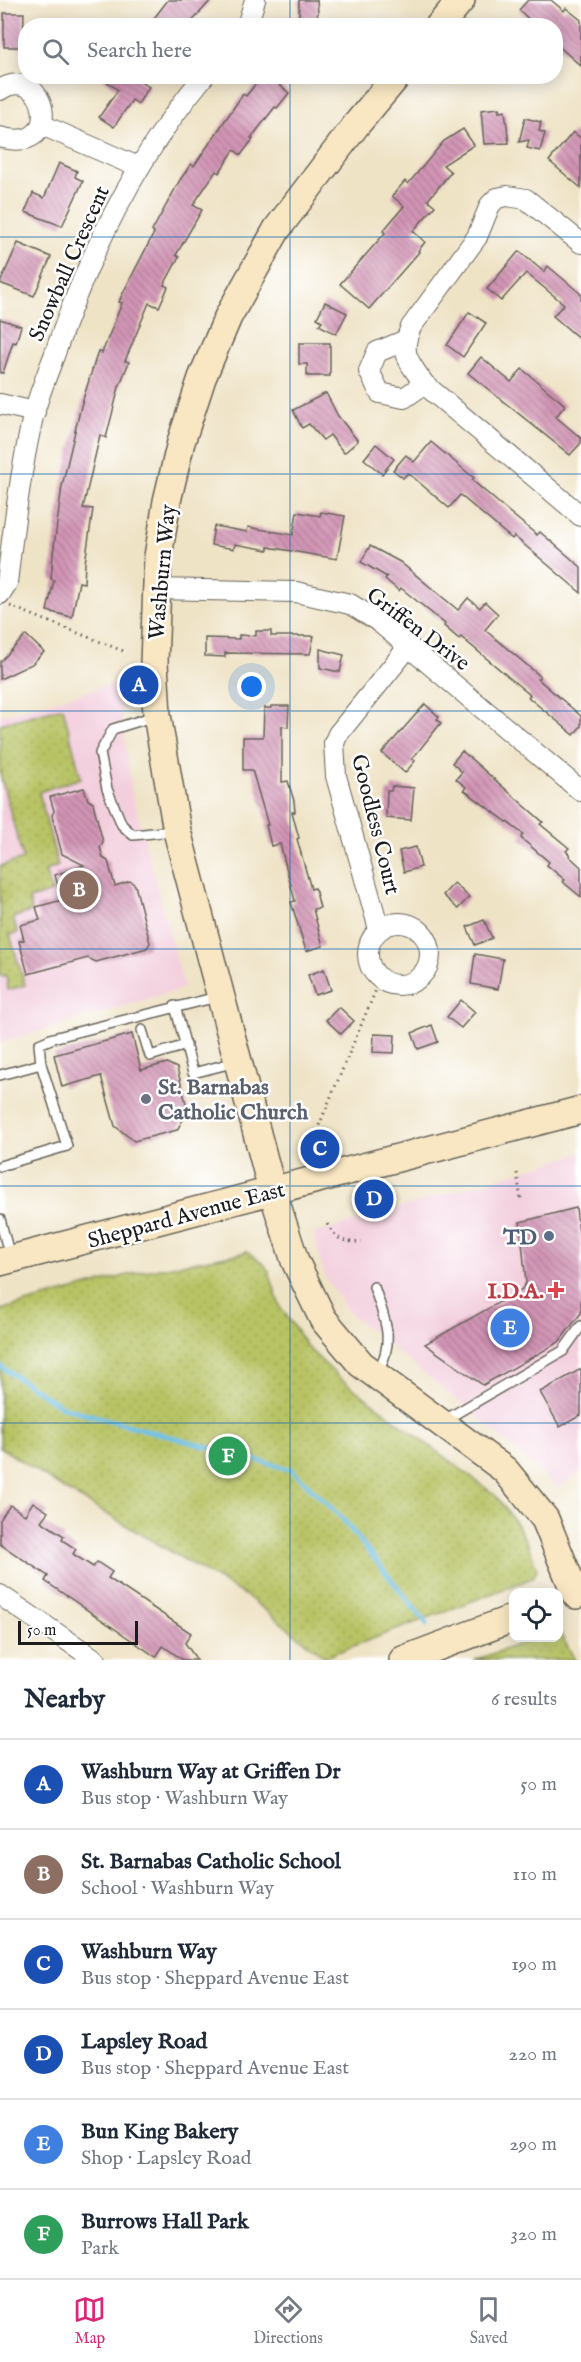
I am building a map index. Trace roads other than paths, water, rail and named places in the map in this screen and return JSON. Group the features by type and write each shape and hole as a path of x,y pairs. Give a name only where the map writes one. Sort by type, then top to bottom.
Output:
{"street":[{"path":"249,18 255,0"},
{"path":"446,18 461,0"},
{"name":"Snowball Crescent","path":"3,599 7,583 15,505 35,412 69,309 103,231 138,167 198,84"},
{"name":"Washburn Way","path":"390,84 277,229 228,317 202,378 166,501 158,557 154,677 157,716 177,831 272,1190 295,1261 322,1319 361,1364 505,1470 545,1519 572,1596"},
{"path":"0,90 7,85 23,85 37,94 44,109 42,125 31,137 16,142 0,138"},
{"path":"42,125 138,167"},
{"path":"581,243 526,199 516,196 497,198 490,205 477,237 411,327 406,340 405,357 424,384 581,516"},
{"path":"406,340 377,352 369,371 380,393 404,398 424,384"},
{"path":"0,404 35,412"},
{"name":"Griffen Drive","path":"156,588 296,592 327,597 350,604 368,614 409,646 581,791"},
{"name":"Goodless Court","path":"379,929 336,776 334,743 338,734 409,646"},
{"name":"Goodless Court","path":"399,922 410,924 426,938 430,948 430,959 427,969 420,977 400,986 380,980 369,964 367,955 372,936 379,929 399,922"},
{"name":"Sheppard Avenue East","path":"5,1261 581,1110"},
{"path":"0,1595 96,1660"},
{"path":"403,1660 509,1620"}],"lane":[{"path":"157,716 112,729 100,753 107,789 122,825 133,835 177,831"},
{"path":"0,1166 67,1146 40,1064 39,1044 175,1006 220,996"},
{"path":"175,1006 193,1074 238,1062"},
{"path":"142,1030 150,1056 186,1046"},
{"path":"0,1075 40,1064"},
{"path":"0,1219 5,1261"},
{"path":"374,1287 384,1317 389,1345 376,1375"},
{"path":"441,1422 562,1351 581,1326"}],"waterway":[{"path":"0,1366 62,1407 292,1470 341,1517 427,1624"}],"place":[{"name":"Washburn Way at Griffen Dr","path":"139,685"},
{"name":"St. Barnabas Catholic School","path":"79,890"},
{"name":"St. Barnabas Catholic Church","path":"146,1099"},
{"name":"Washburn Way","path":"320,1149"},
{"name":"Lapsley Road","path":"374,1199"},
{"name":"TD","path":"549,1236"},
{"name":"I.D.A.","path":"556,1290"},
{"name":"Bun King Bakery","path":"510,1328"},
{"name":"Burrows Hall Park","path":"228,1456"}]}
